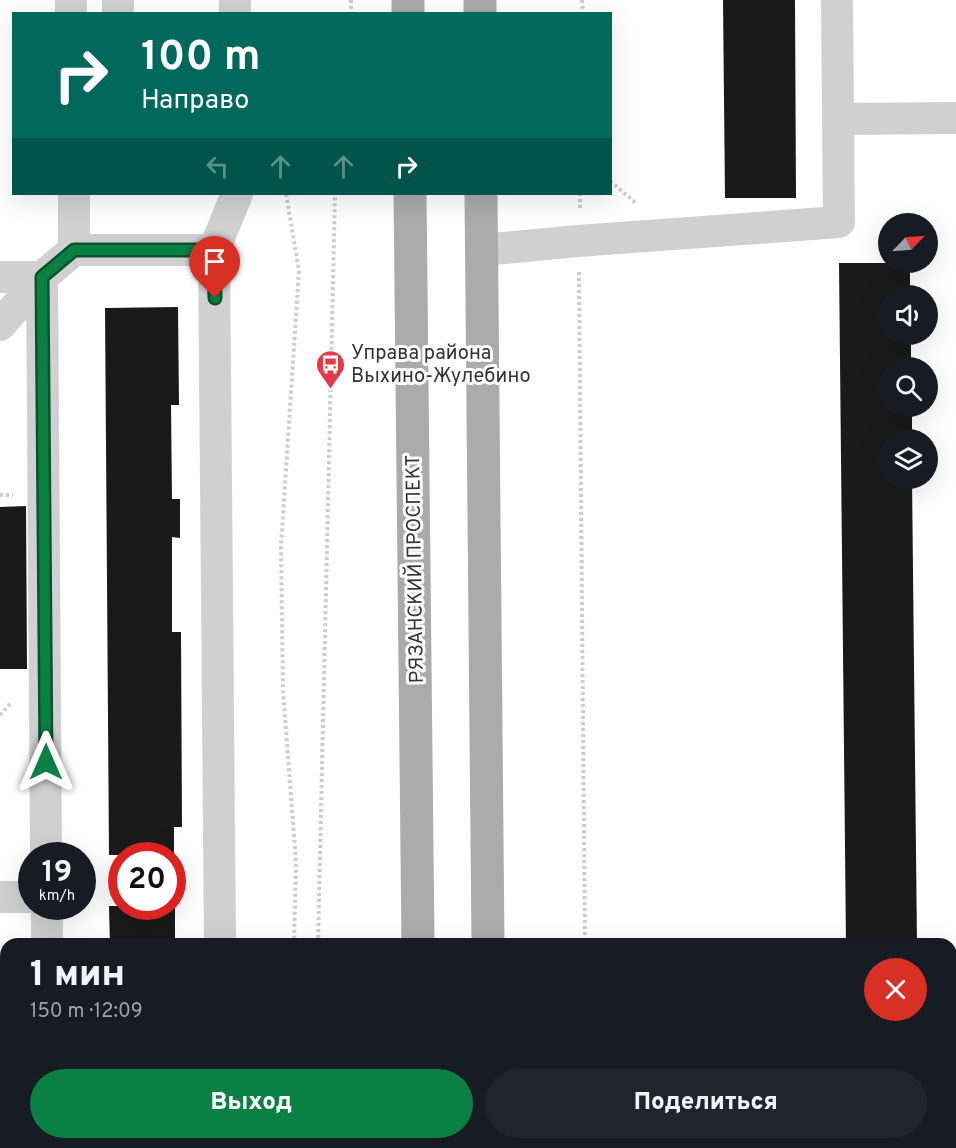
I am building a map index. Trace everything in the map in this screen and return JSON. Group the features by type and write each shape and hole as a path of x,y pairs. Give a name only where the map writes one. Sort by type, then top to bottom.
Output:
{"main road":[{"name":"РЯЗАНСКИЙ ПРОСПЕКТ","path":"410,195 418,938"},
{"path":"482,195 488,938"}],"lane":[{"path":"482,250 839,222 837,0"},
{"path":"838,119 956,118"},
{"path":"74,195 74,250"},
{"path":"219,938 214,250 237,195"},
{"path":"0,325 42,277 74,250 214,250"},
{"path":"0,277 42,277"},
{"path":"42,277 46,842"},
{"path":"0,897 18,897"},
{"path":"47,920 47,938"}],"path":[{"path":"286,195 299,271 281,546 283,690 296,862 294,938"},
{"path":"318,938 335,195"},
{"path":"580,195 578,241 585,938"}],"building":[{"path":"723,0 795,0 796,198 725,198"},
{"path":"839,263 878,263 878,273 910,273 910,285 878,285 878,345 911,345 911,357 878,357 878,417 912,417 912,429 878,429 878,489 912,489 917,938 846,938"},
{"path":"178,307 179,405 171,405 172,499 180,499 180,538 172,537 172,632 181,632 182,827 174,827 174,842 109,842 105,308"},
{"path":"26,506 27,669 0,669 0,507"},
{"path":"109,920 175,920 175,938 110,938"}],"place":[{"name":"Управа района Выхино-Жулебино","path":"330,390"}],"route":[{"path":"46,762 42,277 74,250 214,250 215,298"}]}
